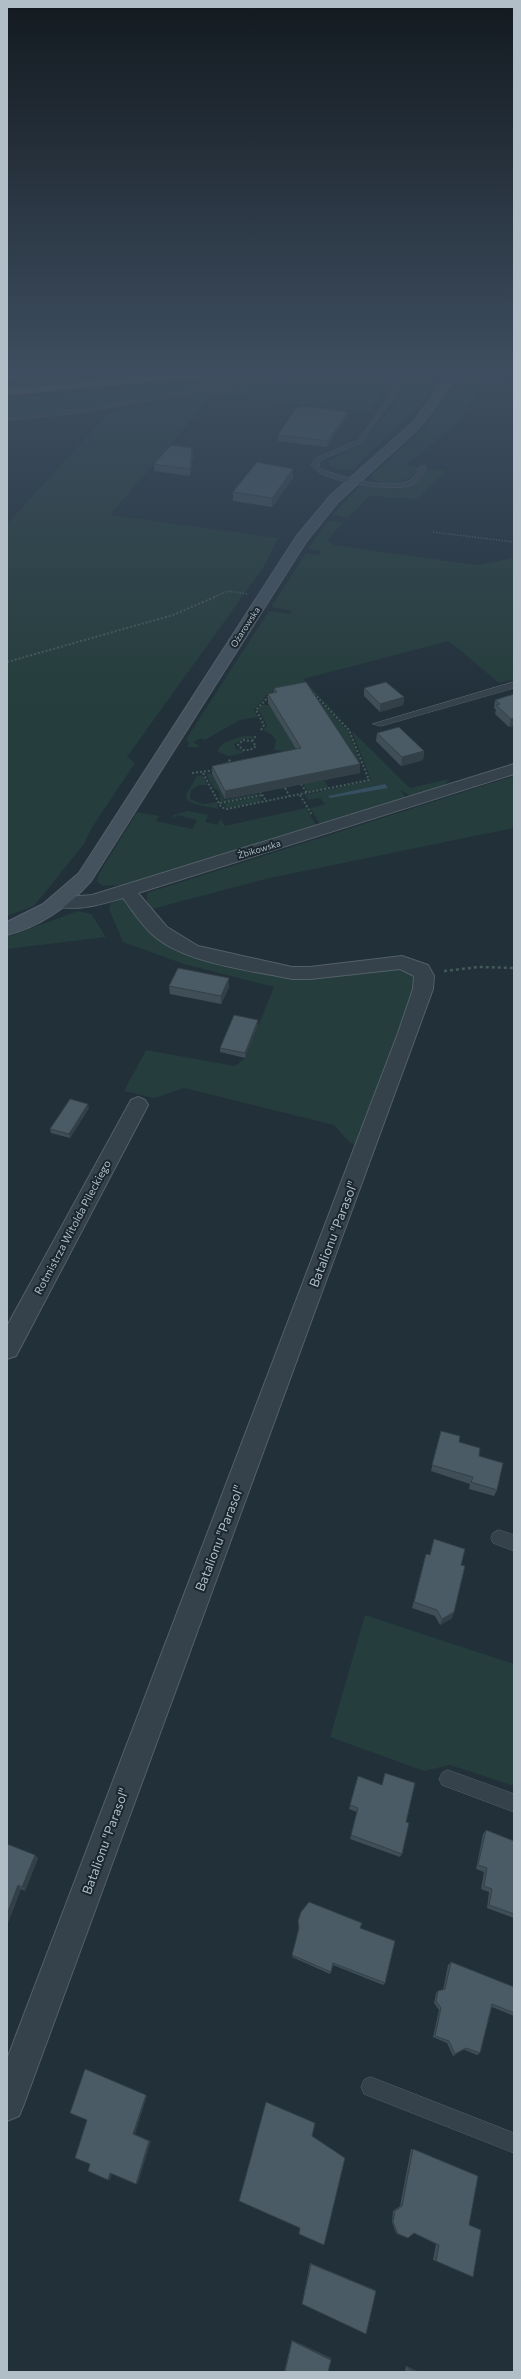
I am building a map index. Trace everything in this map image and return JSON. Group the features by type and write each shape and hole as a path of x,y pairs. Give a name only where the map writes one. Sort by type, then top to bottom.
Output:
{"main road":[{"name":"Ożarowska","path":"61,902 85,877 265,596 319,516 352,482"},
{"path":"7,929 37,917 61,902"}],"street":[{"name":"Żbikowska","path":"61,902 93,901 514,769"},
{"path":"127,890 148,919 160,931 172,940 193,951 292,973 310,973 402,962 421,970"},
{"name":"Batalionu \"Parasol\"","path":"7,2104 414,1018 423,989 424,976 421,970"},
{"name":"Rotmistrza Witolda Pileckiego","path":"7,1349 138,1104"}],"lane":[{"path":"365,482 386,486 401,486 410,482"},
{"path":"378,724 514,686"},
{"path":"448,1779 514,1803"},
{"path":"371,2087 514,2143"}],"path":[{"path":"433,532 514,542"},
{"path":"7,662 173,615 228,591 265,596"},
{"path":"203,773 222,808 230,809 367,781 369,778 349,730 308,688"},
{"path":"261,730 264,725 256,710 269,695 277,694"},
{"path":"252,741 256,736"},
{"path":"243,740 252,741 257,747 245,751 239,748 238,744 243,740"},
{"path":"224,766 232,759"},
{"path":"192,773 203,773 221,769"},
{"path":"301,784 307,793"},
{"path":"285,788 290,797"},
{"path":"260,791 266,802"},
{"path":"220,804 263,795"},
{"path":"300,795 308,808"},
{"path":"421,970 443,971 479,967 514,968"}],"green space":[{"path":"46,482 138,482 110,515 278,538 265,565 127,757 135,763 91,829 84,844 34,906 7,916 7,524"},
{"path":"380,482 400,482 390,484"},
{"path":"415,482 435,482 417,499 369,496 348,518 332,515 359,487 397,488"},
{"path":"328,520 343,523 327,540 333,545 476,565 514,558 514,679 499,683 449,641 303,679 350,728 308,687 268,694 254,710 258,717 240,720 205,740 201,738 193,742 201,747 187,747 189,744 186,739 269,611 290,614 292,611 271,607 306,553 319,555 321,551 308,549"},
{"path":"307,689 348,731 360,761 355,762"},
{"path":"262,705 269,705 298,749 285,751 274,750 276,740 271,734 263,730 267,725 258,710"},
{"path":"352,731 410,788 449,779 444,786 411,796 400,790 406,797 320,824 310,808 325,804 320,798 308,800 305,795 371,780"},
{"path":"254,736 252,739 244,739 234,744 236,749 244,751 243,753 229,756 218,752 221,745 234,739"},
{"path":"243,768 212,774 225,800 257,793 258,795 221,802 219,792 213,787 206,774"},
{"path":"202,775 208,785 199,785 191,790 190,799 203,804 217,802 218,809 194,804 187,800 186,795 197,776"},
{"path":"514,776 514,828 265,879 152,909 147,901 147,893"},
{"path":"324,780 329,788 308,792 303,784"},
{"path":"259,797 262,801 228,808 222,804"},
{"path":"306,808 316,825 121,885 103,886 97,882 98,875 137,812 159,816 156,821 192,829 197,820 178,815 174,818 173,815 188,811 208,815 205,822 217,825 221,819 225,826"},
{"path":"123,899 159,937 294,979 401,968 411,974 418,991 360,1145 350,1143 334,1125 184,1088 154,1098 124,1091 146,1050 235,1066 245,1058 274,987 184,964 123,942 109,909 111,903"},
{"path":"78,911 91,914 106,937 7,949 7,937"},
{"path":"365,1615 514,1664 514,1786 450,1765 424,1771 330,1737"}],"water":[{"path":"385,784 388,788 330,798 328,796"}],"building":[{"path":"241,482 284,482 272,498 233,492"},
{"path":"306,682 360,764 225,791 212,766 301,748 268,694 277,692 274,688"},
{"path":"386,682 404,697 380,704 364,688"},
{"path":"514,694 514,718 511,719 496,705 500,704 495,700"},
{"path":"399,727 424,751 402,757 377,733"},
{"path":"178,968 229,978 221,996 169,986"},
{"path":"234,1015 258,1020 245,1053 220,1048"},
{"path":"70,1099 88,1104 69,1134 50,1129"},
{"path":"441,1431 460,1436 459,1442 480,1448 479,1456 503,1463 497,1490 471,1482 473,1477 432,1465"},
{"path":"434,1539 465,1549 461,1565 465,1566 454,1612 442,1619 437,1610 414,1602 426,1554 430,1555"},
{"path":"385,1773 415,1783 406,1822 409,1823 402,1854 351,1835 358,1808 350,1805 358,1776 382,1785"},
{"path":"486,1830 514,1841 514,1914 489,1905 492,1889 484,1886 487,1868 478,1865"},
{"path":"7,1844 35,1855 22,1887 18,1885 7,1914"},
{"path":"309,1902 362,1923 360,1928 395,1941 385,1983 333,1963 331,1972 292,1955 299,1928 298,1921 301,1912"},
{"path":"451,1962 514,1987 514,2013 492,2004 480,2053 466,2048 455,2054 449,2041 435,2036 441,2008 436,2001 438,1991 445,1989"},
{"path":"85,2069 146,2095 133,2134 149,2141 136,2184 110,2173 108,2180 88,2171 90,2164 75,2158 87,2120 70,2113"},
{"path":"266,2102 315,2123 312,2136 345,2158 324,2245 299,2234 300,2228 239,2201"},
{"path":"413,2149 478,2176 469,2225 481,2230 473,2277 436,2261 439,2245 414,2233 408,2238 398,2234 393,2222 395,2211 402,2206"},
{"path":"311,2264 376,2291 366,2334 302,2304"},
{"path":"292,2341 331,2360 328,2372 285,2372"}]}
